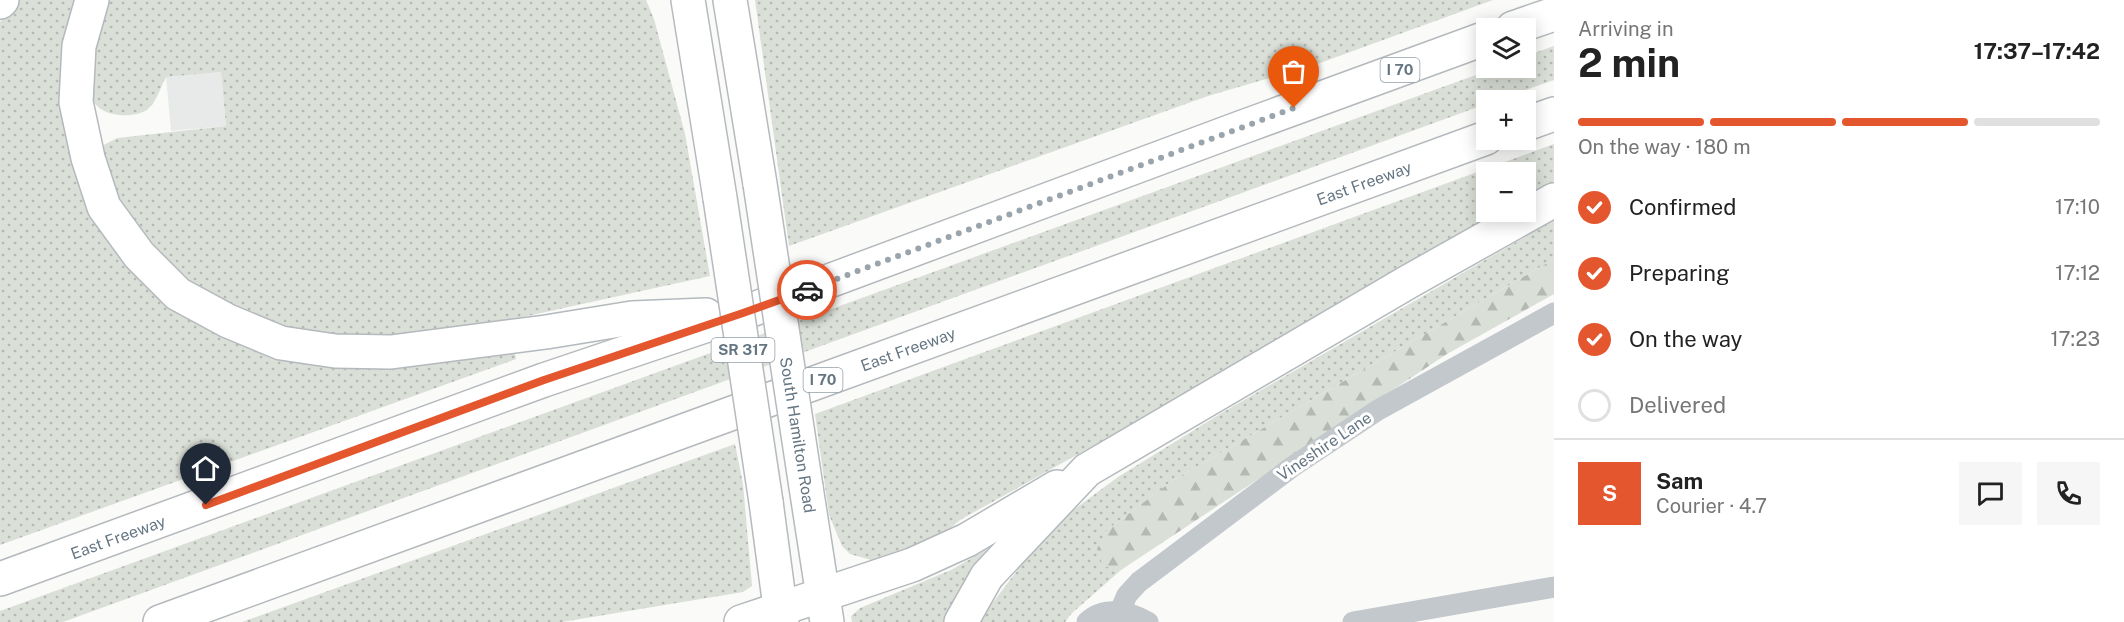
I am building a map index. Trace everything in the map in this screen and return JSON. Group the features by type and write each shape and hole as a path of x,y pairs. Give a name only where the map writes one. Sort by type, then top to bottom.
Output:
{"main road":[{"path":"92,0 79,46 76,102 88,158 104,207 139,255 178,294 228,321 281,343 335,351 391,352 546,332 632,318 743,313"},
{"name":"SR 317","path":"688,0 766,502 781,616"},
{"name":"South Hamilton Road","path":"730,0 824,608"},
{"path":"1536,20 1554,14"},
{"name":"East Freeway","path":"0,579 544,380 743,313 1476,42"},
{"path":"1536,120 1554,114"},
{"name":"East Freeway","path":"160,622 1476,142"},
{"path":"741,622 824,608 967,540 1408,282 1554,200"},
{"path":"961,622 987,576 1087,470"}],"street":[{"name":"Vineshire Lane","path":"1120,611 1127,595 1139,582 1292,467 1378,410 1554,313"},
{"path":"1353,622 1554,587"},
{"path":"1087,622 1095,615 1120,611 1148,622"}],"shaded area":[{"path":"221,72 226,126 171,131 166,77"}],"green space":[{"path":"16,0 80,0 73,151 224,335 514,348 516,359 0,545 0,22"},
{"path":"110,0 646,0 654,19 685,134 710,276 505,321 409,336 355,339 279,327 243,313 179,276 150,246 124,211 111,183 100,147 117,138 226,126 221,72 166,77 148,109 134,115 116,115 100,108 92,96 92,89 98,38"},
{"path":"755,0 1493,0 1320,63 1208,96 789,246"},
{"path":"1554,46 1554,80 1526,90 1476,90 1476,108 63,622 0,622 0,611 1476,75 1476,78 1536,78 1536,52"},
{"path":"1554,144 1554,189 1536,199 1536,162 1505,162"},
{"path":"1476,172 1476,222 1494,222 960,520 936,540 889,559 871,560 850,554 842,546 829,515 815,414"},
{"path":"1554,220 1554,259 1172,481 1107,530 1098,549 1103,565 1121,570 1065,622 981,622 988,609 1039,542 1072,511 1118,477 1220,414"},
{"path":"1554,259 1554,294 1447,354 1121,570 1103,566 1097,549 1107,530 1172,481"},
{"path":"735,444 743,484 752,586 743,592 562,622 242,622"},
{"path":"989,548 992,554 954,603 944,622 852,622 851,616 860,608 951,570"}],"way so far":[{"path":"807,290 1294,108"}],"route":[{"path":"206,505 544,380 807,290"}]}
